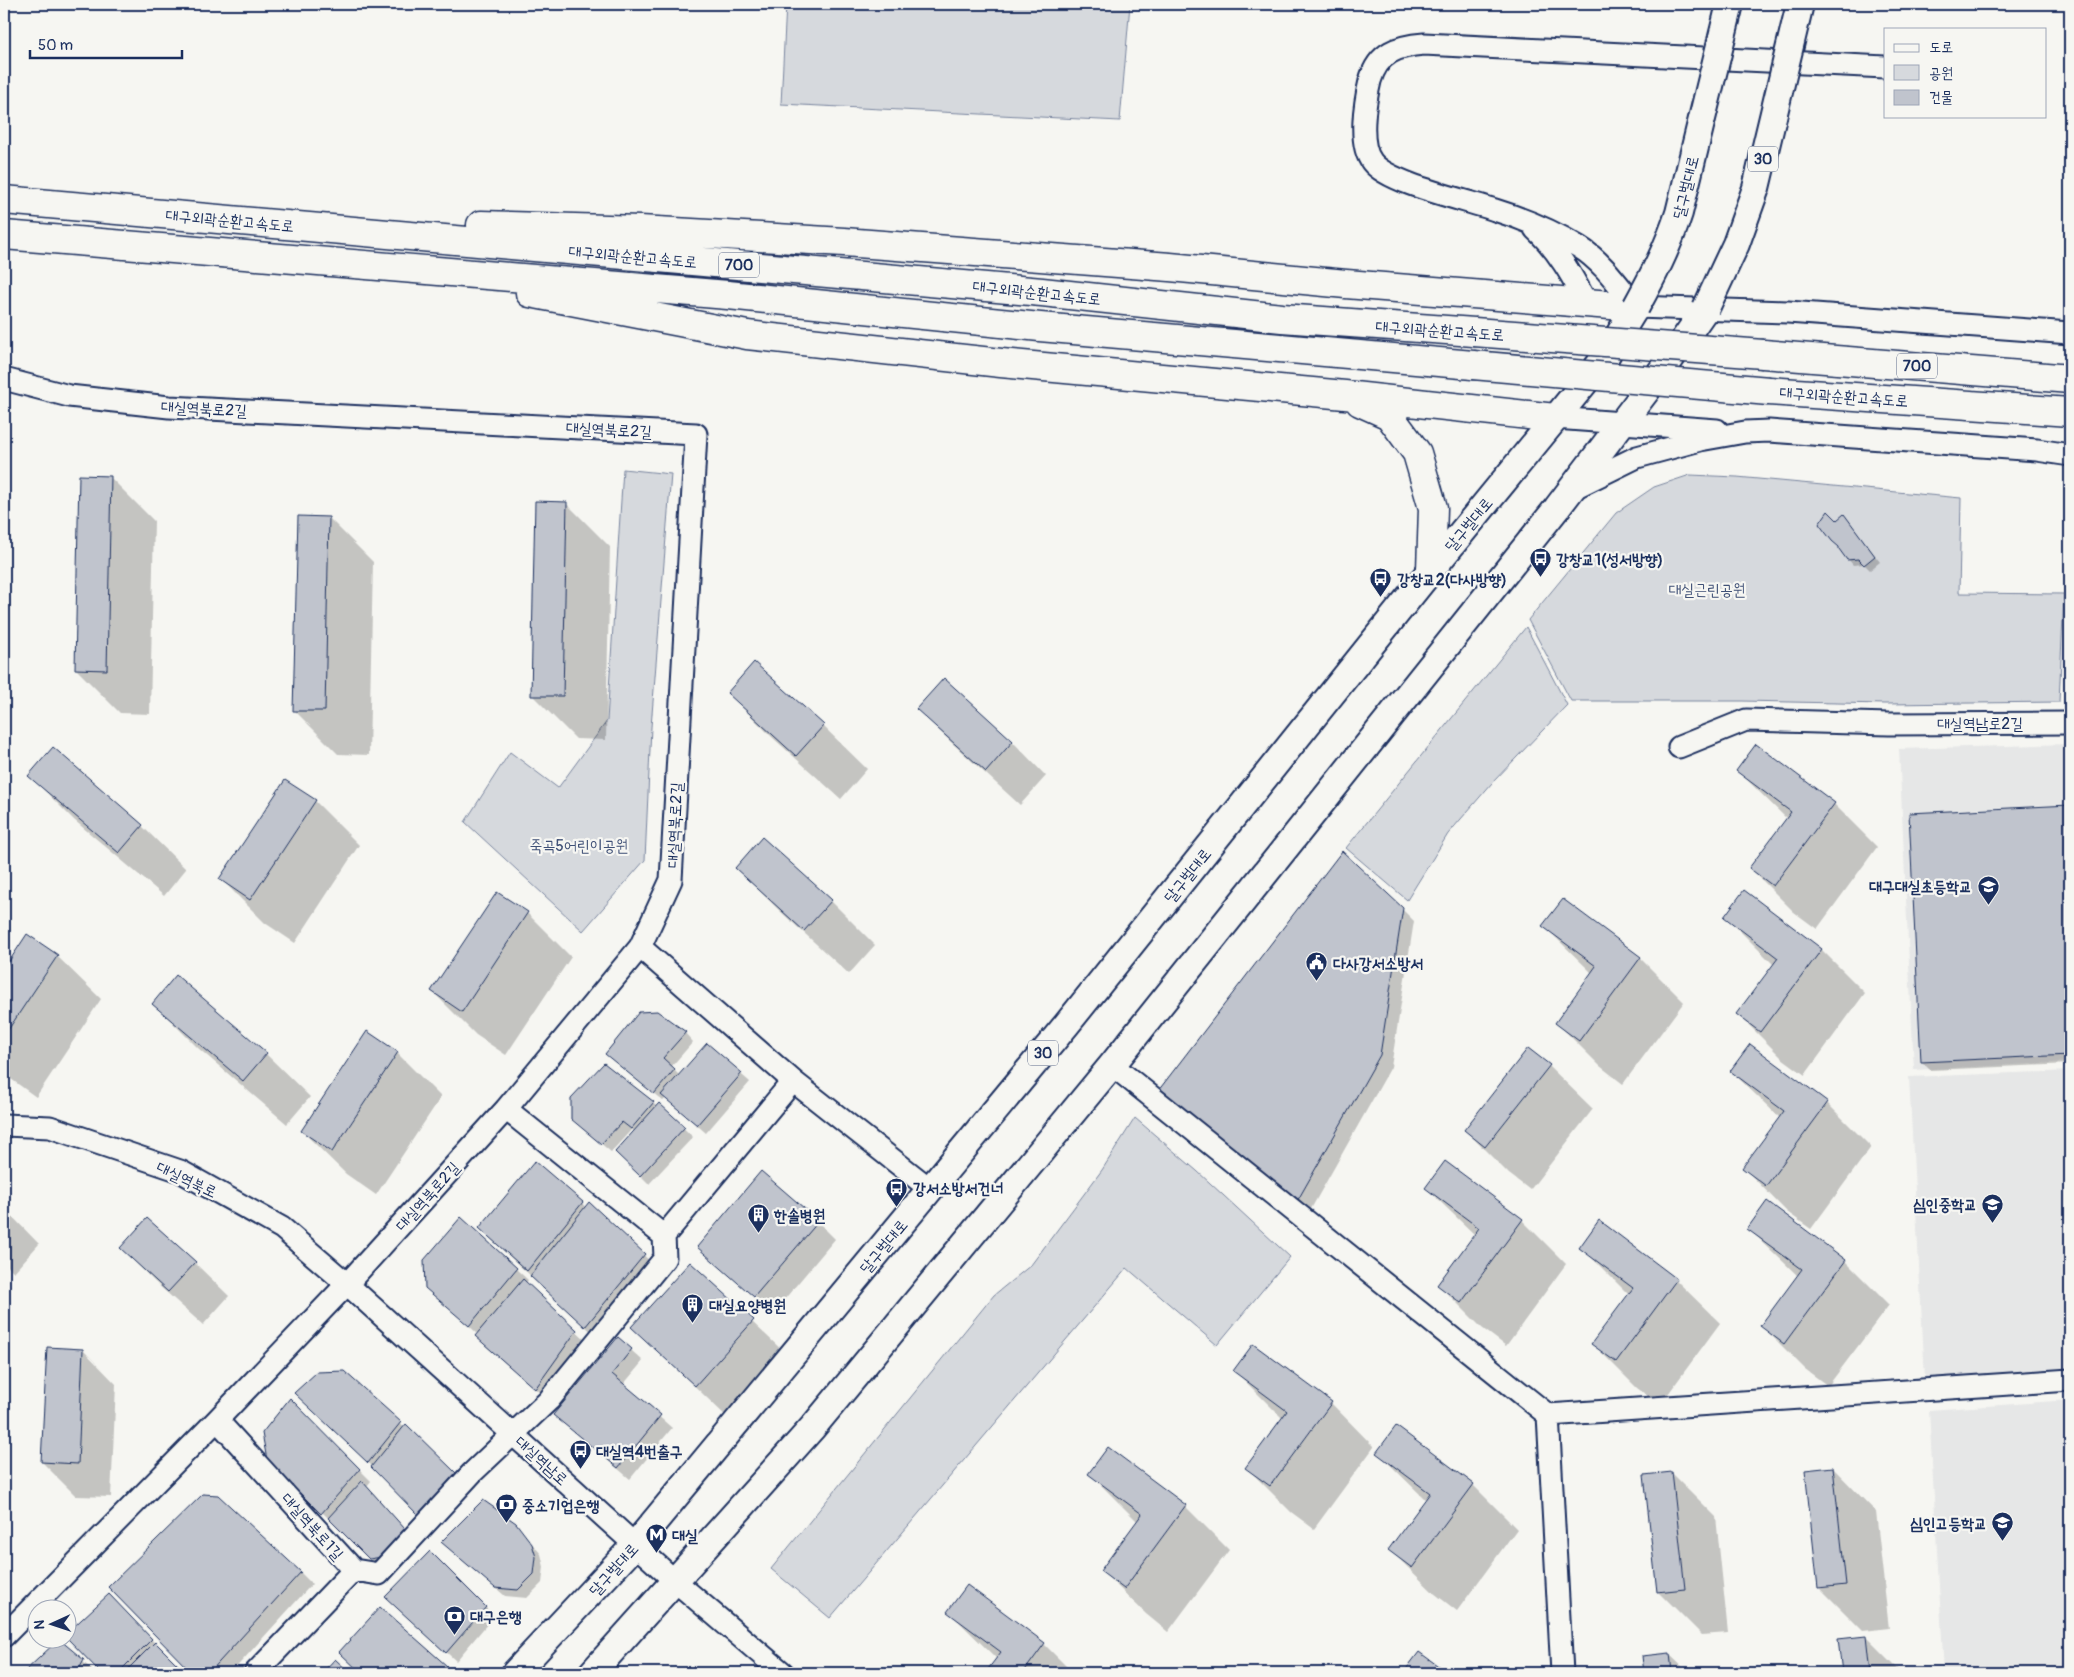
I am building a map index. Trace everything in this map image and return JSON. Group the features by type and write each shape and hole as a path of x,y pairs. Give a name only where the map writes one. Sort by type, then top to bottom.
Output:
{"highway":[{"name":"대구외곽순환고속도로","path":"4,200 1042,292 1282,318 2070,379"},
{"path":"289,225 444,224 640,230 844,242 1170,266 1346,284 1636,307"},
{"name":"대구외곽순환고속도로","path":"4,235 728,295 1040,327 1769,391 2070,412"},
{"path":"413,269 566,301 747,335 1001,363 1345,395 1555,418"},
{"path":"1345,395 1389,415 1417,452 1433,508 1431,570"}],"main road":[{"name":"달구벌대로","path":"515,1673 635,1545 1067,1024 1431,570 1604,360 1660,262 1679,213 1730,4"},
{"name":"30","path":"592,1673 813,1427 1112,1065 1571,489 1669,361 1706,308 1736,244 1756,188 1800,4"}],"street":[{"path":"1884,68 1424,44 1405,45 1391,50 1375,68 1367,94 1364,132 1366,152 1372,163 1384,173 1528,222 1580,248 1605,270 1636,307 1788,312 2070,333"},
{"path":"1528,222 1546,239 1560,258 1586,302"},
{"name":"대실역북로2길","path":"4,379 69,396 169,407 696,434 671,880 640,947 506,1109 347,1284"},
{"path":"1555,418 1746,432 1789,432 2070,454"},
{"path":"1571,489 1637,457 1700,440 1746,432"},
{"name":"대실역남로2길","path":"1679,747 1746,720 1889,724 2070,723"},
{"path":"640,947 793,1081 930,1189"},
{"path":"1112,1065 1548,1415 2070,1380"},
{"path":"354,1570 379,1574 472,1473 549,1400 665,1258 664,1236 793,1081"},
{"path":"506,1109 664,1236"},
{"name":"대실역북로","path":"4,1125 50,1128 180,1171 282,1228 347,1284"},
{"path":"4,1636 217,1420 347,1284"},
{"name":"대실역남로","path":"347,1284 675,1581 783,1673"},
{"path":"1548,1415 1562,1673"},
{"name":"대실역북로1길","path":"217,1420 354,1570 255,1673"}],"shaded area":[{"name":"대구대실초등학교","path":"2070,744 2070,1062 1914,1070 1899,749"},
{"name":"심인중학교","path":"2070,1071 2070,1369 1925,1379 1909,1077"},
{"name":"심인고등학교","path":"2070,1400 2070,1673 1944,1673 1929,1410"}],"green space":[{"path":"786,4 1130,4 1120,121 781,104"},
{"name":"죽곡5어린이공원","path":"623,469 671,474 651,727 645,860 583,931 465,822 510,752 558,788 607,721"},
{"name":"대실근린공원","path":"1690,475 1737,477 1961,498 1959,593 2064,594 2059,702 1885,704 1742,701 1571,701 1528,620 1616,513 1654,487"},
{"path":"1526,627 1567,705 1492,783 1448,834 1407,900 1346,848"},
{"path":"1135,1118 1197,1171 1290,1257 1217,1345 1127,1268 830,1618 771,1569 994,1295 1031,1265 1102,1170"}],"building":[{"path":"79,475 111,476 107,670 75,669"},
{"path":"535,501 567,502 563,696 531,696"},
{"path":"1828,511 1837,520 1844,514 1875,556 1864,565 1858,559 1847,560 1839,547 1819,524"},
{"path":"298,516 329,517 325,711 293,711"},
{"path":"754,662 824,725 796,756 727,693"},
{"path":"944,678 1013,741 986,772 916,709"},
{"path":"1756,744 1835,803 1773,886 1749,868 1791,812 1736,771"},
{"path":"53,747 143,825 119,853 28,776"},
{"path":"285,780 316,800 250,900 219,879"},
{"name":"대구대실초등학교","path":"2070,805 2070,1055 1921,1062 1909,813"},
{"path":"762,837 832,900 804,931 735,868"},
{"name":"다사강서소방서","path":"1342,851 1403,908 1380,1055 1295,1205 1158,1091"},
{"path":"1744,890 1822,949 1760,1032 1736,1014 1778,958 1724,917"},
{"path":"497,892 528,912 462,1012 431,991"},
{"path":"1563,899 1641,957 1579,1041 1555,1023 1596,966 1542,926"},
{"path":"27,934 58,955 4,1036 4,969"},
{"path":"176,975 267,1053 243,1081 152,1004"},
{"path":"657,1011 686,1032 663,1058 675,1069 654,1094 605,1054 639,1012"},
{"path":"367,1031 398,1052 332,1152 301,1131"},
{"path":"707,1043 742,1073 697,1125 661,1095"},
{"path":"1750,1044 1828,1102 1766,1186 1742,1168 1784,1111 1730,1071"},
{"path":"1528,1048 1550,1065 1485,1147 1464,1130"},
{"path":"604,1063 654,1102 631,1129 622,1122 601,1144 571,1119 571,1098"},
{"path":"659,1103 685,1127 640,1176 615,1152"},
{"path":"535,1161 583,1202 527,1271 479,1228"},
{"path":"1445,1161 1523,1219 1461,1303 1437,1285 1479,1228 1425,1188"},
{"name":"한솔병원","path":"761,1171 819,1221 754,1297 697,1247"},
{"path":"1767,1201 1846,1260 1784,1344 1760,1326 1802,1269 1747,1229"},
{"path":"589,1202 645,1254 585,1327 530,1276"},
{"path":"461,1217 517,1268 469,1326 425,1288 424,1260"},
{"path":"147,1218 196,1262 168,1292 120,1248"},
{"path":"1599,1220 1677,1279 1616,1362 1591,1344 1633,1288 1579,1248"},
{"name":"대실요양병원","path":"690,1262 754,1320 695,1386 631,1327"},
{"path":"523,1279 577,1330 535,1389 475,1336"},
{"path":"618,1337 632,1349 612,1374 661,1415 618,1468 553,1415"},
{"path":"1253,1344 1332,1402 1270,1486 1245,1468 1287,1411 1233,1371"},
{"path":"47,1347 83,1349 78,1464 41,1462"},
{"path":"344,1371 401,1422 368,1463 294,1393 317,1372"},
{"path":"290,1398 360,1469 321,1514 267,1460 262,1433"},
{"path":"406,1424 456,1473 418,1515 371,1467"},
{"path":"1396,1426 1474,1484 1412,1568 1388,1550 1430,1493 1376,1453"},
{"path":"1108,1447 1186,1505 1124,1589 1100,1571 1142,1514 1088,1474"},
{"path":"1833,1467 1846,1585 1818,1588 1805,1470"},
{"path":"1672,1472 1685,1589 1657,1592 1644,1475"},
{"path":"362,1481 405,1529 382,1557 369,1559 328,1518"},
{"path":"203,1494 218,1495 301,1572 209,1673 192,1673 108,1587"},
{"path":"483,1500 516,1523 532,1544 536,1557 534,1574 518,1590 495,1588 441,1542"},
{"path":"430,1551 486,1607 446,1653 385,1597"},
{"path":"967,1585 1045,1643 1023,1673 985,1673 1001,1652 947,1612"},
{"path":"109,1594 152,1639 118,1673 101,1673 78,1649 78,1623"},
{"path":"380,1607 447,1666 442,1673 361,1673 339,1652"},
{"path":"1866,1636 1870,1673 1842,1673 1838,1639"},
{"path":"155,1642 186,1673 124,1673"},
{"path":"47,1650 72,1650 84,1660 78,1671 80,1673 23,1673"},
{"path":"1419,1652 1448,1673 1403,1673"},
{"path":"1670,1653 1672,1673 1644,1673 1642,1656"},
{"path":"335,1659 350,1673 322,1673"}],"place":[{"name":"강창교1(성서방향)","path":"1540,578"},
{"name":"강창교2(다사방향)","path":"1381,598"},
{"name":"대구대실초등학교","path":"1988,905"},
{"name":"다사강서소방서","path":"1317,982"},
{"name":"강서소방서건너","path":"897,1207"},
{"name":"심인중학교","path":"1993,1223"},
{"name":"한솔병원","path":"758,1234"},
{"name":"대실요양병원","path":"693,1324"},
{"name":"대실역4번출구","path":"580,1470"},
{"name":"중소기업은행","path":"506,1524"},
{"name":"심인고등학교","path":"2003,1542"},
{"name":"대실","path":"656,1554"},
{"name":"대구은행","path":"454,1635"}]}
